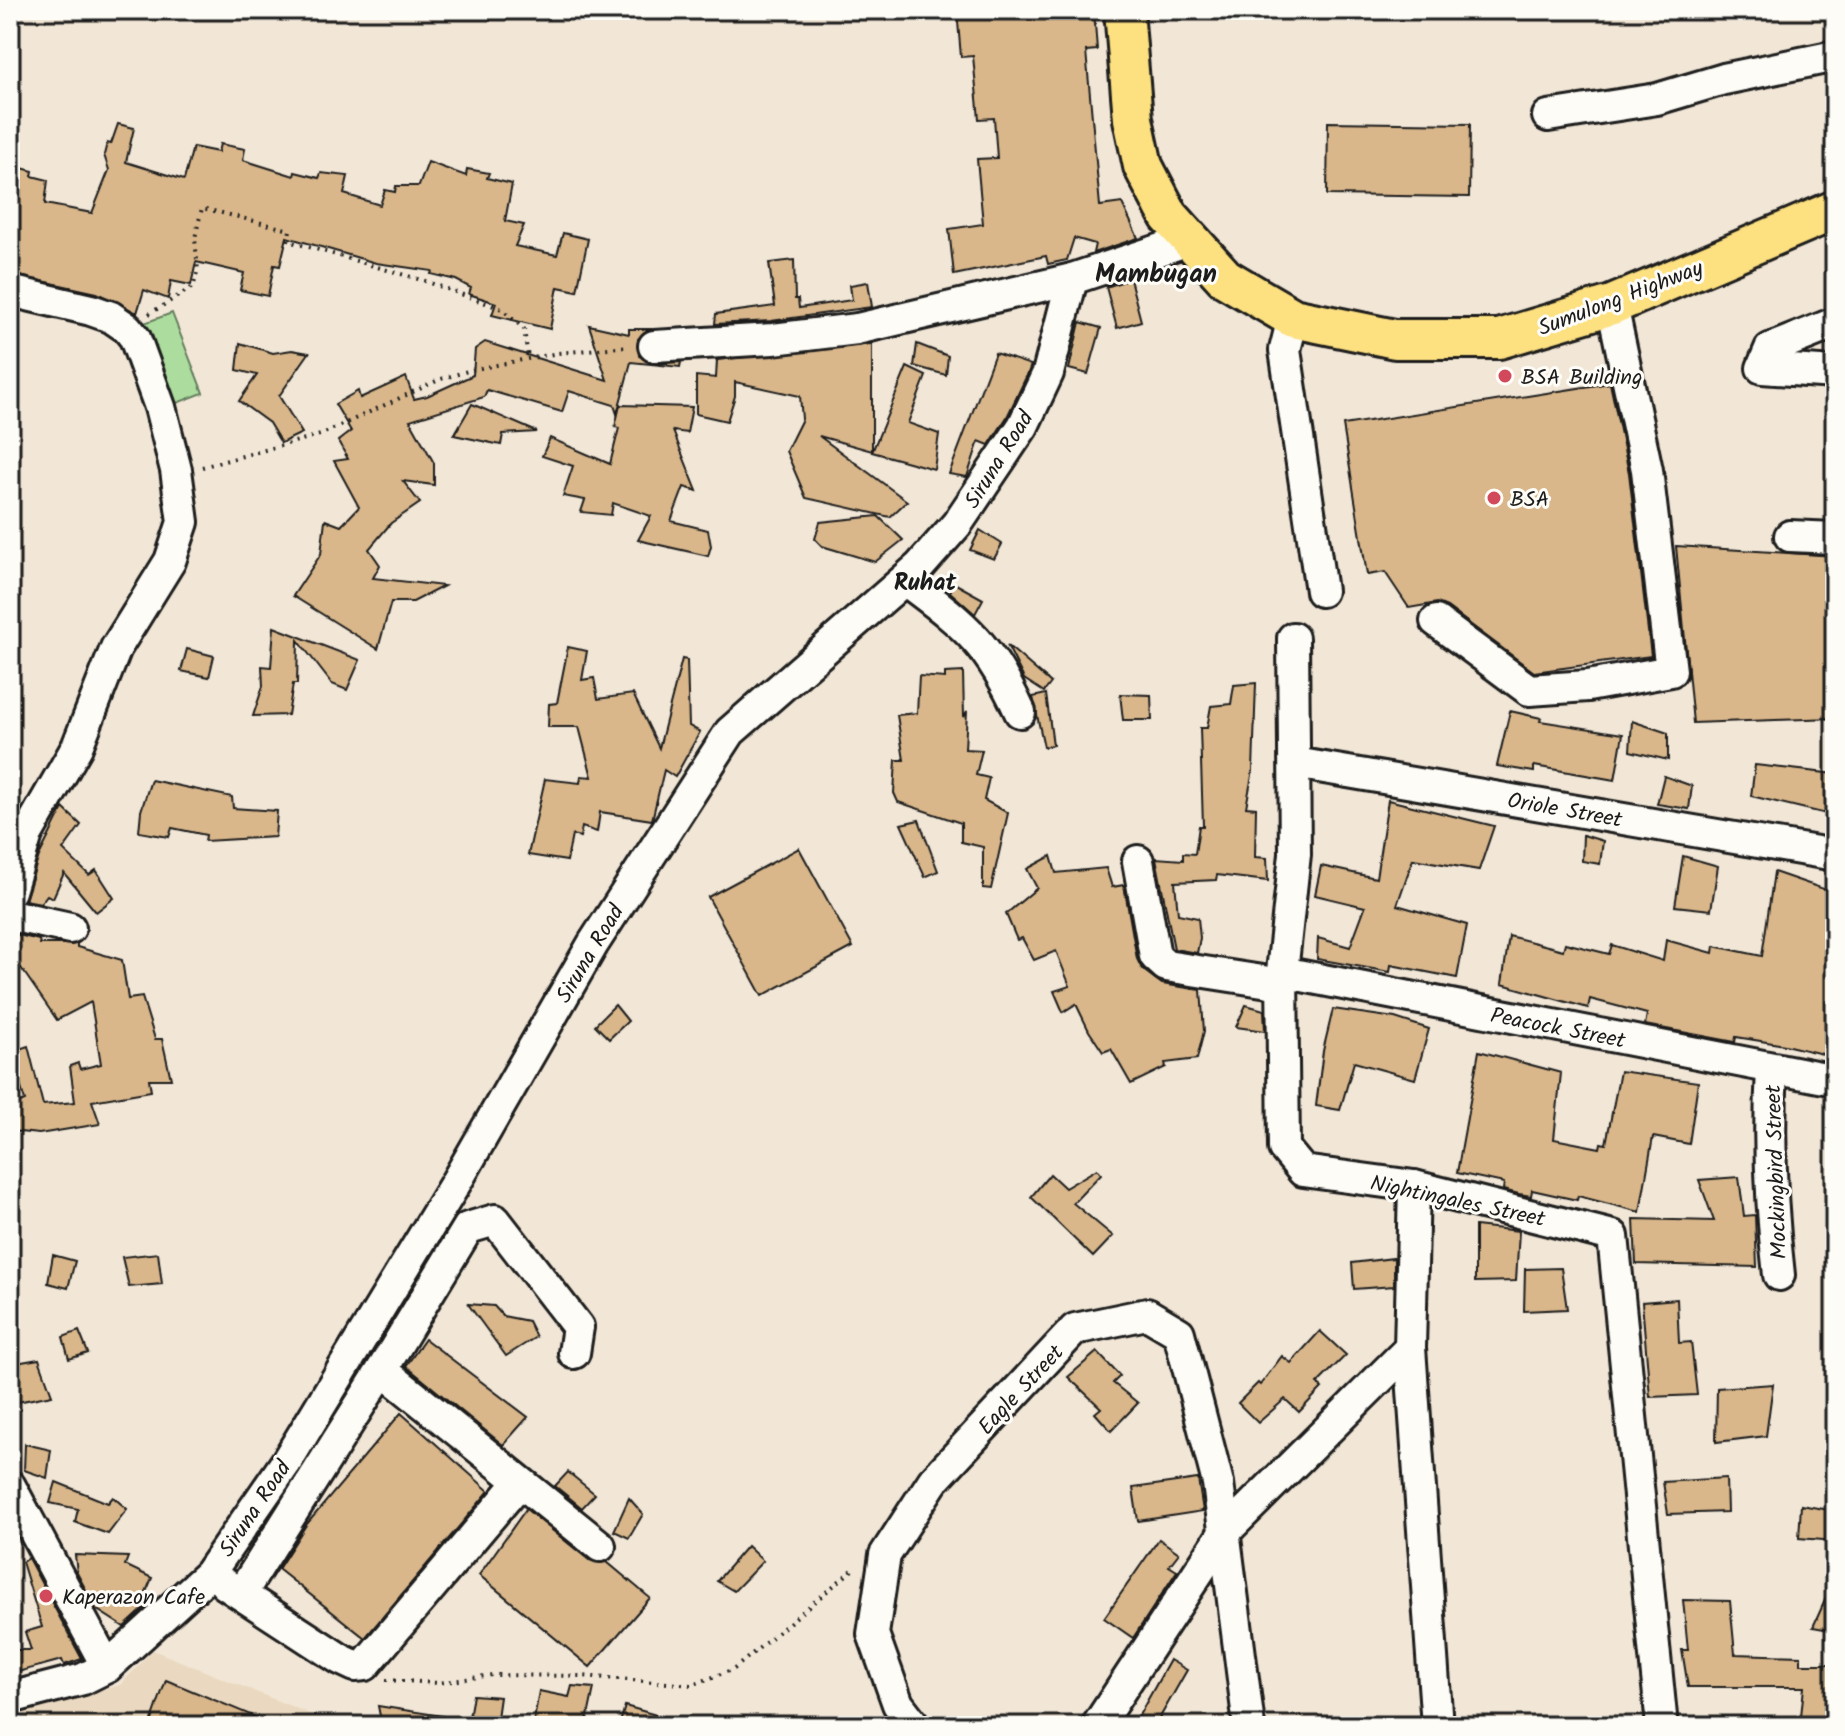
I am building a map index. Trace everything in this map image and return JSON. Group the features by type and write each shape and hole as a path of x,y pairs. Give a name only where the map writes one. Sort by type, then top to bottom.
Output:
{"main road":[{"name":"Sumulong Highway","path":"1124,10 1133,119 1143,166 1169,216 1225,278 1293,318 1395,339 1499,339 1612,305 1835,210"}],"street":[{"path":"1548,116 1657,99 1724,79 1835,56"},
{"path":"654,346 773,339 857,329 1072,279 1189,240"},
{"name":"Siruna Road","path":"10,1698 83,1679 107,1667 209,1574 285,1464 455,1184 593,944 730,732 920,566 957,524 1023,426 1048,373 1072,279"},
{"path":"10,291 111,317 135,338 160,407 176,470 183,514 178,543 116,648 77,747 27,834 10,891"},
{"path":"1436,621 1529,690 1588,686 1671,671 1647,470 1612,305"},
{"path":"1293,318 1285,350 1321,591"},
{"path":"1835,323 1770,349 1762,368 1835,373"},
{"path":"1790,536 1835,538"},
{"path":"910,584 976,637 992,655 1020,712"},
{"name":"Nightingales Street","path":"1293,638 1295,854 1282,978 1284,1148 1303,1171 1414,1186 1613,1236 1662,1726"},
{"name":"Oriole Street","path":"1295,763 1835,855"},
{"name":"Peacock Street","path":"1138,861 1155,956 1166,966 1282,978 1835,1080"},
{"path":"10,915 70,928"},
{"name":"Mockingbird Street","path":"1772,1069 1770,1113 1779,1275"},
{"path":"1414,1186 1410,1348 1437,1726"},
{"path":"241,1594 468,1228 495,1220 578,1327 574,1353"},
{"name":"Eagle Street","path":"915,1726 898,1704 873,1634 885,1555 933,1481 1075,1329 1147,1314 1179,1333 1218,1483 1249,1726"},
{"path":"1097,1726 1224,1533 1410,1348"},
{"path":"382,1370 600,1546"},
{"path":"209,1574 340,1659 355,1666 365,1665 519,1483"},
{"path":"10,1486 107,1667"}],"path":[{"path":"127,328 193,287 198,271 195,238 202,208 290,230 288,241 425,281 502,309 524,329 528,358"},
{"path":"176,470 210,465 320,435 441,379 528,358 612,346 654,346"},
{"path":"375,1679 439,1683 492,1675 582,1676 692,1685 734,1669 879,1547 891,1546"}],"shaded area":[{"path":"153,1650 340,1726 10,1726 10,1714 120,1685"}],"green space":[{"path":"172,313 203,393 164,408 133,327"}],"building":[{"path":"957,10 1094,10 1097,50 1086,51 1100,206 1122,203 1138,238 1093,253 1095,244 1074,238 1067,260 1048,264 1046,256 954,275 949,229 983,224 977,159 997,158 994,118 979,119 973,56 961,57"},
{"path":"1328,122 1470,124 1469,197 1327,195"},
{"path":"118,124 134,128 126,162 184,180 193,147 218,152 220,144 245,149 243,160 294,176 295,172 319,178 321,173 348,176 344,194 380,205 385,190 395,192 396,186 419,186 428,162 466,176 467,169 489,173 487,178 512,184 505,221 524,225 515,246 557,255 563,233 588,239 577,291 558,287 550,329 492,315 496,303 469,294 471,288 456,280 431,274 432,271 376,263 287,237 280,266 274,265 268,296 240,290 244,273 196,262 191,285 171,281 168,299 144,290 137,313 97,293 10,274 10,165 33,171 32,176 48,180 45,204 92,213 109,170 104,155 107,143 111,144"},
{"path":"794,260 795,299 798,299 799,308 852,300 850,285 868,282 872,307 771,321 715,324 716,314 775,306 769,263"},
{"path":"1130,279 1141,321 1117,328 1106,287"},
{"path":"1080,322 1101,328 1088,374 1069,369"},
{"path":"589,325 629,334 629,329 650,329 638,339 639,356 654,364 681,362 680,367 631,362 617,414 614,405 569,391 562,412 487,390 484,397 410,420 434,463 434,485 403,481 420,503 391,523 369,549 380,565 373,578 444,586 413,602 391,602 378,649 293,596 321,554 325,520 341,526 359,507 334,461 348,459 338,441 351,431 335,404 358,391 360,398 406,377 414,399 427,396 473,375 475,349 485,342 607,380"},
{"path":"240,343 273,353 292,350 309,353 279,396 302,433 281,443 269,423 239,401 257,375 237,370"},
{"path":"872,344 872,451 819,436 907,501 890,517 806,498 786,451 802,419 800,396 735,382 735,396 727,421 696,414 696,376 716,378 717,360"},
{"path":"917,344 948,356 946,375 914,366"},
{"path":"995,353 1031,365 1028,373 1007,417 989,445 979,441 967,477 949,474"},
{"path":"907,367 926,376 908,423 939,434 934,469 872,452"},
{"name":"BSA","path":"1610,383 1629,473 1651,656 1534,672 1447,607 1437,603 1409,608 1385,572 1367,575 1343,425"},
{"path":"472,404 537,432 503,434 501,445 454,435"},
{"path":"620,405 692,407 687,433 673,431 697,491 684,487 671,521 708,530 711,546 708,556 638,540 651,516 613,503 611,515 581,512 585,500 563,496 573,466 542,456 550,438 610,464 619,428 615,427"},
{"path":"878,516 903,540 875,562 822,546 815,539 820,522"},
{"path":"980,530 1002,544 994,559 970,550"},
{"path":"1676,546 1835,556 1835,718 1693,723"},
{"path":"954,583 983,599 975,614 950,592"},
{"path":"274,627 360,660 347,690 332,684 298,640 297,684 293,684 288,715 253,716 263,686 262,666 271,667"},
{"path":"1007,645 1051,683 1044,692 1024,679"},
{"path":"568,647 587,651 582,680 594,678 598,699 633,694 659,748 682,659 687,660 689,726 700,732 675,777 664,770 652,820 600,812 597,832 582,827 580,837 572,835 567,861 528,855 545,779 580,783 581,776 592,777 579,727 548,727 549,704 557,703"},
{"path":"187,649 214,656 209,677 181,671"},
{"path":"963,672 964,717 967,711 965,749 982,750 976,775 989,778 984,800 1008,813 991,889 983,888 983,847 961,842 961,823 898,802 894,793 896,760 904,760 897,715 917,713 919,676 945,678 945,673"},
{"path":"1256,683 1253,770 1246,807 1256,808 1255,857 1267,858 1268,881 1217,875 1216,880 1175,882 1178,914 1198,918 1200,938 1197,953 1174,949 1156,858 1183,860 1183,853 1195,854 1199,826 1203,826 1200,728 1207,728 1211,706 1231,704 1234,685"},
{"path":"1046,694 1053,745 1044,747 1033,697"},
{"path":"1120,694 1151,695 1152,720 1123,720"},
{"path":"1510,711 1541,718 1540,721 1623,734 1615,780 1534,766 1534,772 1497,766"},
{"path":"1632,721 1668,733 1668,760 1630,751"},
{"path":"1755,765 1835,774 1835,816 1751,796"},
{"path":"1664,776 1692,786 1689,809 1657,804"},
{"path":"151,780 232,797 233,808 277,811 275,837 205,841 206,835 172,828 169,837 139,832 141,811"},
{"path":"1388,800 1494,826 1479,870 1413,859 1397,905 1467,925 1457,978 1391,965 1390,972 1317,959 1318,938 1350,947 1365,907 1315,895 1321,866 1376,878"},
{"path":"63,808 81,825 63,850 89,875 96,870 114,898 96,912 64,873 53,898 47,895 41,903 25,900 39,856"},
{"path":"919,820 938,871 925,877 901,824"},
{"path":"1583,835 1603,841 1600,864 1582,861"},
{"path":"799,848 853,947 762,996 708,897"},
{"path":"1051,856 1056,873 1106,868 1112,887 1124,885 1137,959 1142,969 1162,984 1201,990 1204,1031 1197,1059 1165,1063 1166,1067 1131,1084 1111,1049 1103,1052 1076,1004 1063,1012 1054,991 1070,986 1056,951 1034,960 1022,938 1017,940 1006,914 1037,888 1027,869"},
{"path":"1683,856 1718,866 1711,910 1675,906"},
{"path":"1774,872 1835,893 1835,1057 1785,1045 1736,1037 1735,1042 1645,1025 1647,1014 1590,999 1588,1008 1502,984 1509,936 1563,950 1565,943 1609,954 1612,945 1663,961 1666,940 1713,953 1714,946 1762,956"},
{"path":"14,934 39,940 40,944 77,944 77,947 122,960 128,999 142,997 155,1039 162,1039 171,1079 149,1079 151,1091 92,1101 100,1124 39,1134 10,1131 10,1107 25,1101 10,1052 28,1046 43,1105 75,1102 70,1066 78,1063 80,1069 101,1064 91,1002 57,1020 10,952 10,942 15,942"},
{"path":"615,1005 628,1021 609,1039 595,1025"},
{"path":"1246,1005 1264,1010 1265,1031 1236,1027"},
{"path":"1333,1009 1395,1018 1429,1029 1415,1079 1354,1062 1340,1110 1316,1106 1323,1051"},
{"path":"1479,1051 1561,1073 1554,1139 1600,1148 1601,1143 1606,1144 1620,1071 1698,1082 1689,1144 1653,1137 1640,1212 1578,1196 1577,1200 1532,1190 1531,1196 1519,1194 1503,1190 1504,1183 1457,1173"},
{"path":"1097,1169 1101,1174 1073,1203 1113,1236 1093,1257 1031,1197 1050,1174 1065,1188"},
{"path":"1739,1177 1744,1216 1755,1215 1757,1267 1636,1264 1634,1219 1714,1221 1699,1180"},
{"path":"1475,1226 1519,1231 1516,1281 1475,1282"},
{"path":"158,1253 162,1284 129,1287 122,1257"},
{"path":"53,1255 75,1261 68,1288 48,1283"},
{"path":"1394,1258 1394,1286 1354,1289 1352,1263"},
{"path":"1561,1268 1567,1309 1524,1311 1525,1269"},
{"path":"1677,1299 1679,1343 1691,1342 1697,1395 1650,1397 1642,1302"},
{"path":"468,1304 494,1306 503,1316 528,1321 536,1337 506,1356"},
{"path":"79,1331 88,1353 69,1359 63,1337"},
{"path":"1320,1331 1346,1355 1317,1384 1322,1388 1299,1412 1285,1399 1258,1423 1238,1403 1258,1383 1260,1385 1282,1356 1291,1363"},
{"path":"425,1339 528,1417 503,1445 406,1366"},
{"path":"1097,1352 1120,1376 1113,1383 1138,1403 1111,1431 1095,1413 1101,1408 1068,1377"},
{"path":"39,1359 52,1395 17,1402 10,1384 10,1364"},
{"path":"1773,1384 1766,1436 1716,1442 1717,1388"},
{"path":"401,1413 489,1491 365,1638 278,1569 306,1525"},
{"path":"25,1444 51,1450 47,1478 24,1470"},
{"path":"568,1472 595,1494 582,1508 555,1486"},
{"path":"1726,1478 1727,1512 1668,1514 1663,1482"},
{"path":"1198,1479 1203,1511 1138,1521 1133,1488"},
{"path":"56,1482 108,1503 113,1497 127,1509 108,1534 75,1522 78,1509 50,1503"},
{"path":"629,1498 643,1514 629,1538 614,1531"},
{"path":"1801,1505 1835,1511 1835,1541 1799,1538"},
{"path":"526,1509 589,1560 607,1562 650,1598 590,1667 479,1575"},
{"path":"1159,1539 1179,1553 1169,1566 1177,1571 1133,1638 1104,1618"},
{"path":"747,1546 763,1561 734,1591 717,1581"},
{"path":"75,1555 128,1557 125,1565 152,1578 143,1599 149,1604 124,1627 96,1609 77,1573"},
{"path":"28,1558 82,1659 64,1665 62,1660 14,1673 10,1650 31,1650 25,1632 42,1627 22,1562"},
{"path":"1835,1578 1835,1631 1813,1627"},
{"path":"1683,1600 1730,1601 1735,1654 1801,1656 1801,1664 1835,1664 1832,1726 1800,1726 1804,1687 1688,1687 1682,1650 1688,1650"},
{"path":"1170,1660 1187,1670 1155,1726 1133,1726"},
{"path":"166,1680 277,1726 150,1726"},
{"path":"572,1686 594,1688 586,1726 533,1726 539,1691 569,1697"},
{"path":"473,1695 500,1697 497,1718 469,1717"},
{"path":"378,1706 443,1716 442,1726 382,1726"},
{"path":"625,1706 677,1721 676,1726 619,1726"}],"place":[{"name":"BSA Building","path":"1505,376"},
{"name":"BSA","path":"1494,498"},
{"name":"Kaperazon Cafe","path":"46,1596"}],"district":[{"name":"Mambugan","path":"1156,273"},
{"name":"Ruhat","path":"925,582"}]}
